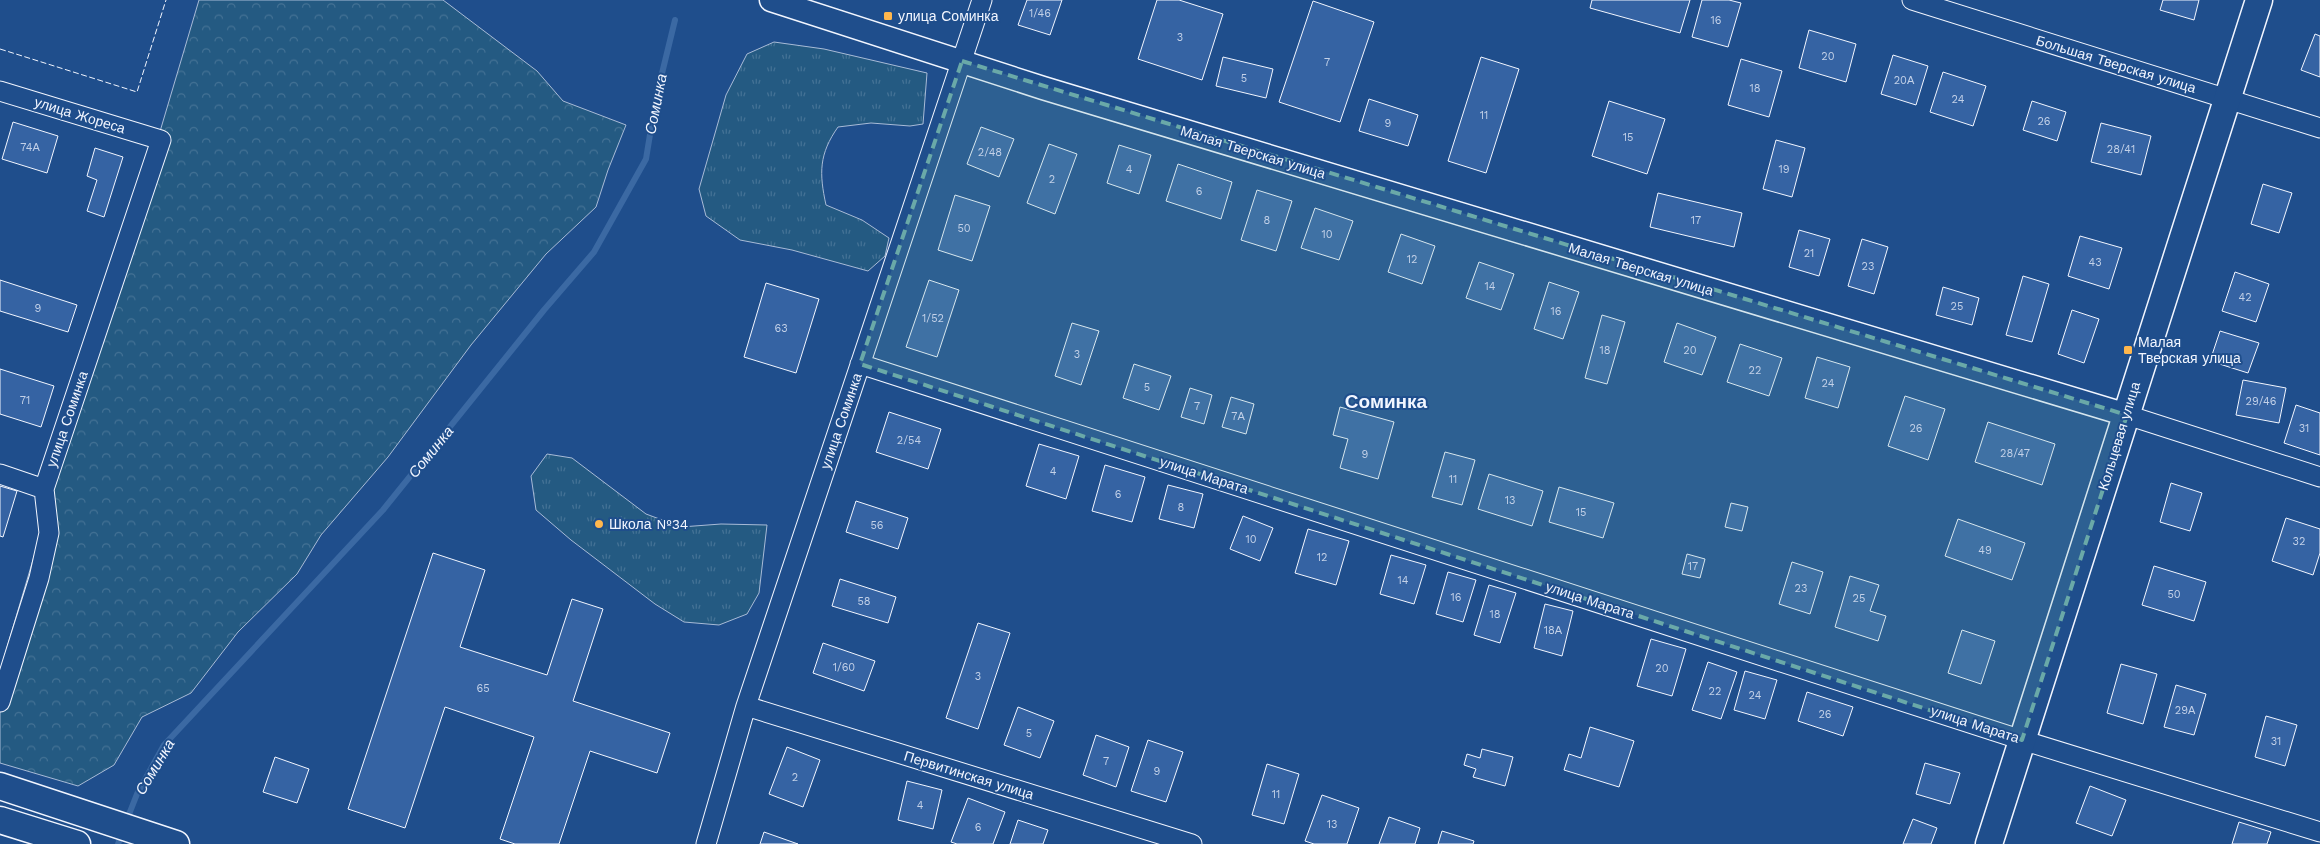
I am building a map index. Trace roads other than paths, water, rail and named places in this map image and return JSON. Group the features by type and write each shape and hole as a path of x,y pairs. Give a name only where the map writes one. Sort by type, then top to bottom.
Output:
{"main road":[{"name":"Кольцевая улица","path":"1989,844 2229,100 2259,0"},
{"path":"0,787 176,844"},
{"path":"0,820 77,844"}],"street":[{"name":"Малая Тверская улица","path":"771,0 1043,88 2127,415 2320,477"},
{"name":"улица Соминка","path":"706,844 746,706 982,0"},
{"name":"Большая Тверская улица","path":"1912,0 2320,128"},
{"name":"улица Жореса","path":"0,91 161,140"},
{"name":"улица Соминка","path":"0,702 39,578 49,534 44,489 161,140"},
{"name":"улица Марата","path":"860,364 2022,740 2320,832"},
{"path":"0,474 44,489"},
{"name":"Первитинская улица","path":"746,706 1192,844"}],"waterway":[{"name":"Соминка","path":"126,822 137,794 164,745 383,510 544,310 594,252 646,159 656,98 675,20"},
{"name":"Соминка","path":"118,844 123,831"}],"place":[{"name":"улица Соминка","path":"888,16"},
{"name":"Малая Тверская улица","path":"2128,350"},
{"name":"Школа №34","path":"599,524"}],"district":[{"name":"Соминка","path":"1386,401"}]}
